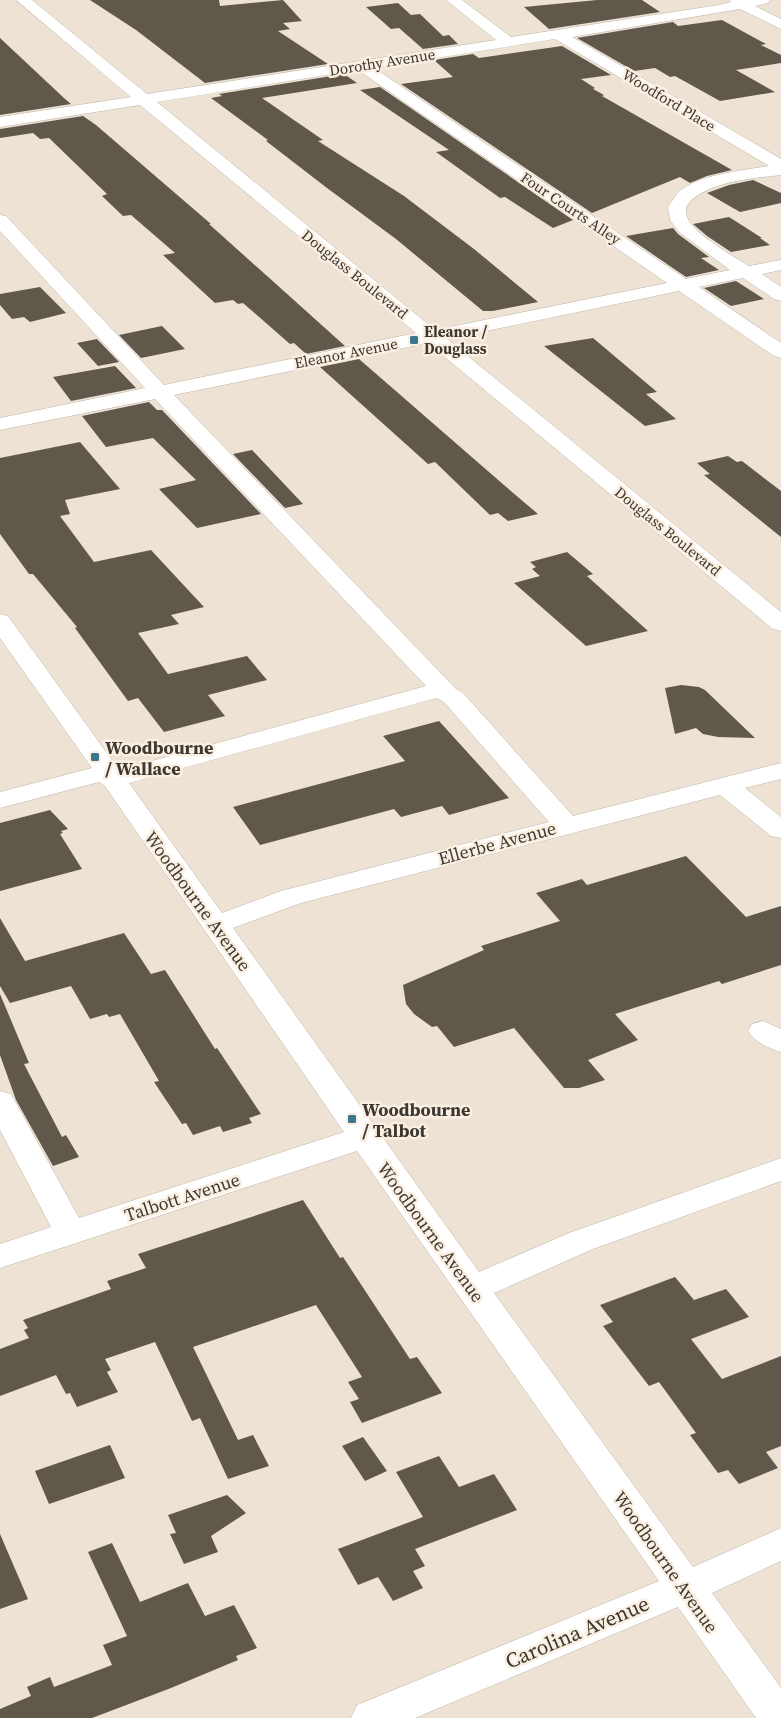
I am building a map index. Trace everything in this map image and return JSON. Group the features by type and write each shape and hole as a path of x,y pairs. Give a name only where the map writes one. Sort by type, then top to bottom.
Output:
{"street":[{"name":"Douglass Boulevard","path":"23,0 781,624"},
{"path":"453,0 508,42"},
{"name":"Dorothy Avenue","path":"0,122 508,42 740,2 763,0"},
{"path":"740,2 781,25"},
{"name":"Woodford Place","path":"557,34 781,168"},
{"name":"Four Courts Alley","path":"360,65 781,352"},
{"path":"781,168 732,177 704,186 687,195 678,206 679,220 686,229 781,295"},
{"path":"0,220 159,391 445,691 453,697 566,825"},
{"name":"Eleanor Avenue","path":"0,424 781,265"},
{"name":"Woodbourne Avenue","path":"0,621 216,924 364,1138 779,1718"},
{"path":"0,800 109,776 430,691 445,691"},
{"name":"Ellerbe Avenue","path":"216,924 251,913 291,896 781,771"},
{"path":"725,786 781,830"},
{"path":"0,1101 71,1233"},
{"name":"Talbott Avenue","path":"0,1256 364,1138"},
{"path":"472,1288 581,1241 781,1169"},
{"name":"Carolina Avenue","path":"371,1718 734,1567 781,1543"}],"building":[{"path":"90,0 219,0 220,6 283,0 302,21 283,23 290,29 278,31 328,64 205,83 136,30"},
{"path":"597,0 642,0 660,12 549,29 524,7"},
{"path":"398,3 411,15 420,14 443,36 449,35 458,44 423,49 399,28 391,29 366,7"},
{"path":"722,20 766,44 761,45 781,55 781,63 736,70 775,92 720,101 675,76 670,77 655,68 634,71 577,38 673,22 678,26"},
{"path":"0,38 64,98 71,104 0,115"},
{"path":"562,46 611,75 581,79 604,95 602,96 732,170 707,176 690,183 680,177 592,213 401,84 453,77 434,60 473,54 479,58"},
{"path":"344,74 357,83 262,98 323,140 318,141 404,196 474,249 538,302 493,311 483,311 396,239 211,98 222,96 219,94"},
{"path":"380,87 573,220 553,228 505,197 500,198 436,152 449,150 360,90"},
{"path":"83,116 96,125 211,224 209,224 345,346 306,354 294,343 290,344 243,303 238,304 233,300 215,303 163,255 175,253 131,215 123,216 102,196 107,194 49,138 40,139 33,133 0,138 0,129"},
{"path":"753,180 781,193 781,203 740,212 707,193 729,185"},
{"path":"729,217 770,245 731,252 693,224"},
{"path":"673,228 678,234 709,257 701,258 719,270 686,277 626,236"},
{"path":"736,281 764,299 731,306 704,288"},
{"path":"40,287 66,313 30,322 24,317 12,319 0,305 0,294"},
{"path":"162,326 185,349 141,358 119,335"},
{"path":"593,338 657,392 646,394 676,419 645,426 544,346"},
{"path":"97,339 119,362 98,366 77,343"},
{"path":"359,359 538,514 508,521 498,513 490,515 435,462 428,464 320,367"},
{"path":"115,366 136,388 71,401 53,377"},
{"path":"149,402 157,410 162,410 261,514 197,528 159,489 196,480 153,438 106,447 82,416"},
{"path":"80,442 120,489 65,500 70,514 60,516 94,562 151,550 204,607 171,615 179,624 138,633 168,674 247,656 267,680 208,695 225,716 164,732 138,698 128,701 75,628 77,627 33,574 29,574 0,534 0,458"},
{"path":"252,450 303,504 285,508 233,454"},
{"path":"728,456 737,462 742,461 781,491 781,537 704,475 710,474 697,463"},
{"path":"567,552 593,574 587,576 648,631 586,646 514,583 540,576 532,569 536,567 530,562"},
{"path":"681,685 699,687 705,690 755,738 718,737 703,734 696,728 675,734 665,688"},
{"path":"439,721 509,798 449,815 442,806 401,817 394,809 260,845 233,807 405,761 383,736"},
{"path":"50,810 68,829 61,831 63,833 60,834 82,869 0,891 0,823"},
{"path":"686,856 746,917 781,906 781,965 722,984 719,981 615,1014 638,1040 588,1060 605,1080 579,1088 564,1088 514,1028 454,1047 437,1026 432,1027 414,1014 406,1004 403,985 484,950 481,946 560,921 536,893 582,879 587,885"},
{"path":"0,918 25,961 124,933 151,974 165,970 215,1049 217,1048 261,1114 249,1118 252,1123 223,1132 220,1126 193,1135 186,1123 182,1124 154,1082 159,1081 120,1014 109,1017 107,1014 90,1019 71,986 10,1003 0,986"},
{"path":"0,994 29,1063 24,1064 62,1137 66,1135 79,1157 53,1166 16,1100 0,1055"},
{"path":"303,1200 340,1258 343,1257 410,1359 417,1357 442,1393 362,1423 350,1402 359,1399 348,1382 362,1377 316,1305 193,1347 238,1440 253,1435 269,1466 228,1479 200,1418 192,1421 155,1342 105,1359 111,1370 107,1372 118,1392 77,1407 70,1393 66,1394 56,1375 0,1396 0,1349 29,1338 24,1330 28,1328 23,1320 111,1289 107,1281 146,1268 138,1254"},
{"path":"675,1277 694,1300 726,1289 749,1317 691,1339 722,1379 781,1356 781,1446 766,1452 778,1468 739,1484 728,1470 718,1473 690,1435 696,1433 659,1382 649,1386 603,1326 613,1322 600,1305"},
{"path":"363,1437 387,1471 365,1481 342,1446"},
{"path":"110,1445 125,1478 49,1504 35,1471"},
{"path":"439,1456 459,1487 494,1474 517,1510 415,1549 425,1566 413,1571 423,1588 393,1601 378,1577 358,1585 338,1549 423,1517 396,1472"},
{"path":"227,1495 246,1513 211,1536 218,1552 184,1564 170,1534 176,1533 168,1515"},
{"path":"0,1534 28,1599 0,1609"},
{"path":"112,1543 140,1602 188,1583 205,1616 234,1605 257,1648 236,1656 238,1660 92,1718 0,1718 0,1709 31,1696 27,1687 50,1677 54,1687 112,1665 103,1645 127,1636 88,1552"}],"place":[{"name":"Eleanor / Douglass","path":"414,340"},
{"name":"Woodbourne / Wallace","path":"95,757"},
{"name":"Woodbourne / Talbot","path":"352,1119"}]}
